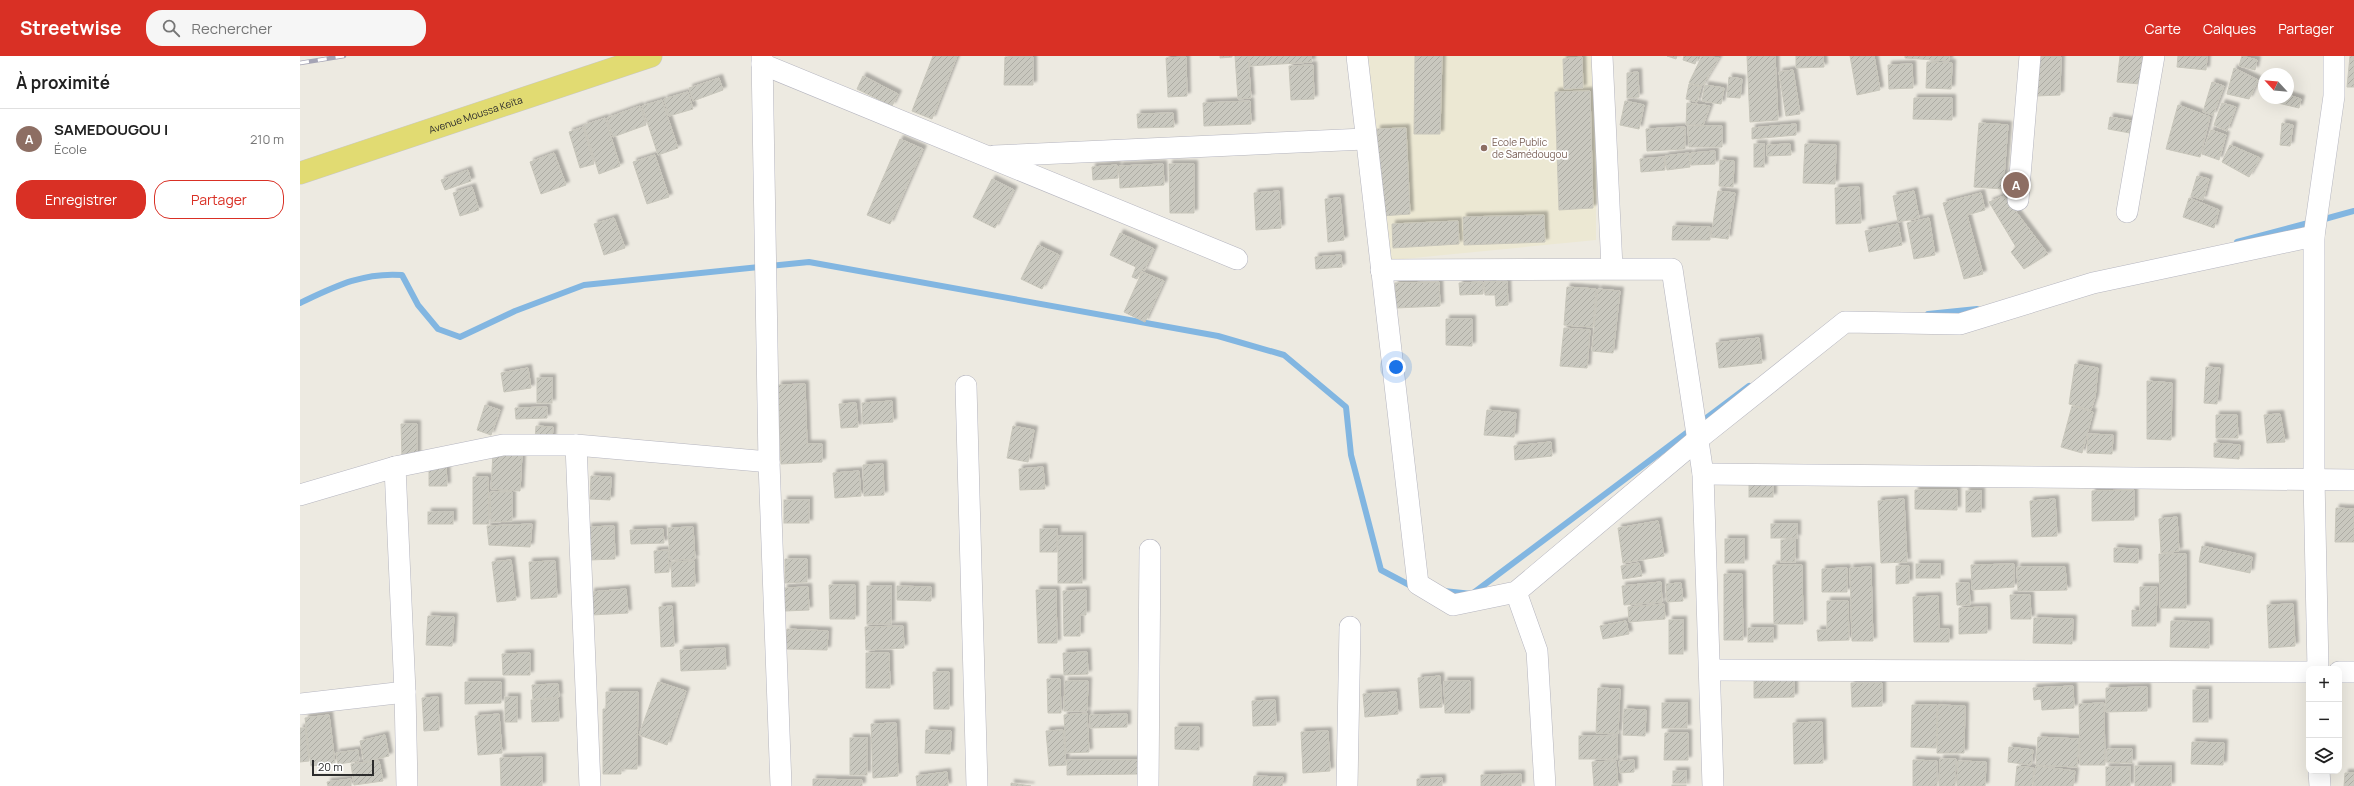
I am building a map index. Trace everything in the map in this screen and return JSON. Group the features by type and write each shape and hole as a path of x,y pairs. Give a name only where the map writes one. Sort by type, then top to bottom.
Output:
{"main road":[{"name":"Avenue Moussa Keïta","path":"300,173 651,56"}],"street":[{"path":"1357,56 1365,140 1418,584 1453,605 1516,592 1697,440 1845,322 1960,324 2093,283 2314,236"},
{"path":"1602,56 1612,268"},
{"path":"2018,200 2030,56"},
{"path":"2127,212 2154,56"},
{"path":"2318,666 2314,479 2314,236 2334,96 2334,56"},
{"path":"781,786 769,462 762,60 987,157 1237,259"},
{"path":"987,157 1365,140"},
{"path":"1381,270 1612,268 1672,269 1703,474 1713,786"},
{"path":"966,386 977,786"},
{"path":"300,495 395,467 503,445 576,445 769,462"},
{"path":"576,445 590,786"},
{"path":"395,467 405,692 407,786"},
{"path":"1703,474 2354,480"},
{"path":"1148,786 1150,550"},
{"path":"1516,592 1537,651 1545,786"},
{"path":"1347,786 1350,627"},
{"path":"1710,670 2306,672"},
{"path":"2342,672 2354,672"},
{"path":"300,704 405,692"},
{"path":"2319,774 2320,786"}],"shaded area":[{"name":"Ecole Public de Samédougou","path":"1363,56 1596,56 1596,240 1383,261"}],"building":[{"path":"933,56 957,56 932,119 912,111"},
{"path":"1220,56 1232,56 1232,57 1220,58"},
{"path":"1235,56 1248,56 1251,98 1238,99"},
{"path":"1249,56 1311,56 1312,62 1250,66"},
{"path":"1415,56 1442,56 1440,134 1414,134"},
{"path":"1667,56 1677,56 1676,59"},
{"path":"1684,56 1698,56 1695,64 1683,60"},
{"path":"1702,56 1719,58 1702,86 1689,83"},
{"path":"1747,56 1775,56 1778,120 1750,122"},
{"path":"1796,56 1823,56 1824,67 1796,68"},
{"path":"1850,56 1874,56 1880,90 1857,95"},
{"path":"1905,56 1949,56 1949,61 1905,58"},
{"path":"2038,56 2061,57 2060,95 2036,96"},
{"path":"2120,56 2143,56 2140,84 2117,82"},
{"path":"2178,56 2207,56 2206,70 2177,67"},
{"path":"2242,56 2257,60 2255,70 2239,66"},
{"path":"2350,56 2354,56 2354,87 2347,87"},
{"path":"1005,57 1033,57 1033,85 1004,85"},
{"path":"1186,57 1187,96 1168,97 1166,58"},
{"path":"1582,57 1583,88 1564,89 1563,59"},
{"path":"1927,62 1952,63 1951,89 1926,88"},
{"path":"1912,64 1913,88 1889,89 1888,65"},
{"path":"1313,65 1314,99 1291,100 1289,66"},
{"path":"2234,68 2258,80 2249,99 2227,94"},
{"path":"1793,70 1800,114 1786,116 1779,72"},
{"path":"1638,72 1639,97 1627,98 1627,73"},
{"path":"863,76 898,94 892,106 857,89"},
{"path":"1729,77 1742,79 1740,98 1727,97"},
{"path":"719,78 723,90 693,101 689,88"},
{"path":"2212,82 2224,86 2213,115 2203,112"},
{"path":"1689,84 1701,87 1697,102 1686,99"},
{"path":"1705,85 1724,88 1721,104 1702,101"},
{"path":"1590,91 1593,208 1559,210 1555,92"},
{"path":"688,92 693,109 669,116 664,99"},
{"path":"2294,97 2301,99 2299,108 2282,104 2294,104"},
{"path":"1914,98 1952,98 1952,120 1913,119"},
{"path":"662,100 678,148 658,155 642,106"},
{"path":"1250,101 1251,124 1204,126 1203,103"},
{"path":"1625,101 1644,105 1639,129 1620,125"},
{"path":"1687,103 1710,106 1703,125 1686,125"},
{"path":"2222,103 2236,107 2227,131 2214,125"},
{"path":"2178,105 2210,117 2200,157 2166,149"},
{"path":"640,106 646,125 613,137 607,118"},
{"path":"1173,113 1174,127 1138,128 1137,114"},
{"path":"2110,117 2132,121 2130,133 2108,129"},
{"path":"605,118 620,166 599,174 584,125"},
{"path":"1979,123 2008,125 2003,189 1974,187"},
{"path":"2282,123 2293,125 2290,146 2280,145"},
{"path":"1796,124 1796,135 1752,139 1752,128"},
{"path":"1688,126 1722,126 1722,147 1689,147"},
{"path":"583,127 594,164 580,168 569,132"},
{"path":"1685,127 1685,149 1647,151 1646,129"},
{"path":"1406,128 1410,214 1381,216 1377,129"},
{"path":"2211,130 2226,135 2219,160 2202,154"},
{"path":"900,139 923,149 890,224 867,215"},
{"path":"1754,144 1764,144 1764,167 1754,167"},
{"path":"1790,144 1791,155 1767,156 1767,145"},
{"path":"1805,144 1836,145 1835,184 1803,183"},
{"path":"2230,145 2260,158 2249,177 2222,162"},
{"path":"1715,151 1715,164 1691,165 1691,153"},
{"path":"554,153 566,185 541,194 530,162"},
{"path":"1689,153 1690,167 1667,170 1665,156"},
{"path":"655,155 669,197 647,204 633,162"},
{"path":"1664,157 1665,170 1641,172 1640,159"},
{"path":"1720,160 1734,161 1733,187 1719,186"},
{"path":"1163,164 1164,185 1120,188 1119,166"},
{"path":"1169,164 1194,164 1194,213 1170,213"},
{"path":"1117,165 1118,178 1093,180 1092,167"},
{"path":"468,170 471,181 445,190 441,180"},
{"path":"2197,176 2209,179 2203,200 2191,196"},
{"path":"992,179 1014,190 995,228 973,217"},
{"path":"472,187 479,210 460,216 453,193"},
{"path":"1859,187 1861,223 1836,224 1835,188"},
{"path":"1279,191 1281,228 1256,230 1254,193"},
{"path":"1718,191 1735,193 1728,239 1711,237"},
{"path":"1914,191 1919,218 1898,222 1893,196"},
{"path":"1981,193 1985,210 1967,215 1983,274 1964,279 1943,203"},
{"path":"2004,196 2048,254 2024,269 2011,252 2016,247 1989,202"},
{"path":"1340,198 1344,240 1328,242 1325,199"},
{"path":"2189,198 2219,210 2214,228 2183,217"},
{"path":"1544,215 1545,242 1464,245 1463,217"},
{"path":"614,218 625,248 604,255 594,224"},
{"path":"1929,218 1935,255 1914,259 1907,223"},
{"path":"1458,221 1459,244 1393,248 1392,224"},
{"path":"1898,224 1902,245 1869,252 1865,231"},
{"path":"1673,226 1710,227 1710,240 1672,240"},
{"path":"1120,233 1154,249 1144,271 1142,269 1137,279 1132,277 1136,267 1110,255"},
{"path":"1038,245 1059,255 1042,289 1021,279"},
{"path":"1341,255 1342,267 1316,269 1315,257"},
{"path":"1142,272 1164,281 1145,322 1124,312"},
{"path":"1507,281 1508,305 1496,306 1495,295 1485,295 1484,282"},
{"path":"1439,282 1440,306 1396,308 1395,283"},
{"path":"1483,282 1483,294 1460,295 1459,283"},
{"path":"1567,287 1596,289 1593,327 1564,325"},
{"path":"1598,289 1620,291 1613,353 1592,351"},
{"path":"1446,319 1472,319 1472,346 1446,345"},
{"path":"1564,328 1590,330 1587,368 1560,366"},
{"path":"1759,338 1762,363 1719,368 1716,343"},
{"path":"2075,364 2098,368 2095,398 2091,410 2069,404"},
{"path":"2206,367 2220,368 2217,404 2204,403"},
{"path":"528,368 531,388 504,392 501,373"},
{"path":"537,378 552,378 552,403 537,403"},
{"path":"2147,381 2172,383 2171,440 2147,439"},
{"path":"805,384 807,444 822,444 822,462 781,464 778,385"},
{"path":"892,401 893,422 863,424 862,403"},
{"path":"856,403 858,427 841,428 839,404"},
{"path":"485,405 500,410 491,435 477,430"},
{"path":"2072,406 2093,412 2082,453 2061,447"},
{"path":"547,407 547,418 516,419 515,408"},
{"path":"1487,410 1516,413 1514,437 1484,435"},
{"path":"2280,414 2285,442 2267,443 2264,415"},
{"path":"2216,415 2237,415 2238,438 2216,438"},
{"path":"401,424 417,424 417,458 402,458"},
{"path":"536,426 553,427 552,440 535,439"},
{"path":"1013,426 1034,430 1028,462 1007,458"},
{"path":"2088,434 2113,435 2112,454 2087,453"},
{"path":"1551,442 1552,456 1515,460 1514,446"},
{"path":"2214,443 2240,445 2239,459 2214,457"},
{"path":"493,452 522,454 520,491 491,489"},
{"path":"429,462 446,462 447,486 429,486"},
{"path":"883,464 884,495 864,496 863,465"},
{"path":"1043,467 1045,489 1020,490 1019,469"},
{"path":"859,471 861,496 835,498 833,473"},
{"path":"591,476 611,477 610,500 590,499"},
{"path":"473,477 488,477 489,524 473,524"},
{"path":"1749,484 1773,484 1773,497 1749,497"},
{"path":"1915,490 1957,490 1957,510 1915,509"},
{"path":"2134,490 2134,520 2092,521 2092,491"},
{"path":"1966,491 1981,491 1981,512 1966,512"},
{"path":"490,492 512,492 512,521 491,522"},
{"path":"1904,499 1907,562 1881,563 1878,501"},
{"path":"2055,499 2057,536 2032,537 2030,501"},
{"path":"784,500 809,500 809,523 784,523"},
{"path":"2336,508 2354,509 2354,542 2335,542"},
{"path":"428,512 453,512 453,524 428,524"},
{"path":"2177,517 2179,551 2161,553 2159,519"},
{"path":"1658,521 1664,556 1623,563 1618,528"},
{"path":"532,524 530,547 489,545 487,526"},
{"path":"1771,524 1797,524 1797,538 1771,538"},
{"path":"614,526 615,559 590,560 588,527"},
{"path":"693,527 695,559 670,560 668,528"},
{"path":"663,529 664,543 631,544 630,530"},
{"path":"1040,529 1057,529 1057,552 1040,552"},
{"path":"1058,536 1082,536 1082,583 1058,583"},
{"path":"1725,539 1744,539 1744,563 1725,563"},
{"path":"1781,540 1795,540 1795,562 1781,562"},
{"path":"2202,546 2252,557 2250,573 2199,562"},
{"path":"2114,548 2138,549 2138,563 2114,562"},
{"path":"668,550 669,572 655,573 654,551"},
{"path":"2159,554 2186,554 2186,608 2160,608"},
{"path":"785,559 807,559 807,582 785,583"},
{"path":"511,560 516,600 497,602 492,562"},
{"path":"555,561 557,597 531,599 529,562"},
{"path":"694,561 695,586 672,587 671,562"},
{"path":"1639,563 1642,576 1623,579 1621,566"},
{"path":"1916,564 1940,564 1940,578 1916,578"},
{"path":"2014,564 2014,587 1972,590 1971,565"},
{"path":"1773,565 1802,565 1803,624 1774,624"},
{"path":"1896,566 1909,566 1909,583 1896,584"},
{"path":"1871,567 1873,641 1852,641 1850,568"},
{"path":"2017,567 2065,567 2067,590 2018,591"},
{"path":"1847,568 1847,592 1822,592 1822,569"},
{"path":"1724,574 1742,574 1743,640 1724,640"},
{"path":"1661,582 1662,602 1624,605 1622,586"},
{"path":"1681,583 1683,601 1667,602 1666,584"},
{"path":"1956,583 1969,583 1970,605 1957,605"},
{"path":"829,585 855,585 855,619 830,619"},
{"path":"867,586 891,586 891,624 867,624"},
{"path":"897,586 931,587 931,601 897,600"},
{"path":"808,587 809,610 785,611 784,588"},
{"path":"2140,587 2157,587 2156,626 2132,626 2132,610 2140,611"},
{"path":"626,589 628,613 592,615 591,592"},
{"path":"1036,590 1056,590 1057,643 1038,643"},
{"path":"1086,590 1086,615 1080,615 1080,636 1064,636 1063,591"},
{"path":"2010,595 2030,595 2031,619 2011,619"},
{"path":"1938,596 1939,629 1949,629 1949,642 1914,642 1913,597"},
{"path":"1827,601 1848,601 1849,640 1818,641 1817,630 1827,630"},
{"path":"1664,604 1665,619 1629,622 1628,607"},
{"path":"2293,604 2295,646 2269,648 2267,605"},
{"path":"672,606 674,646 661,647 659,607"},
{"path":"1987,607 1987,633 1959,634 1959,608"},
{"path":"428,616 454,617 452,646 426,645"},
{"path":"2034,618 2073,619 2072,644 2033,643"},
{"path":"1669,620 1683,620 1683,654 1669,654"},
{"path":"1626,621 1629,634 1603,639 1600,626"},
{"path":"2171,621 2209,622 2209,648 2170,647"},
{"path":"903,626 904,648 866,650 865,627"},
{"path":"1748,628 1773,628 1773,642 1748,642"},
{"path":"787,629 828,631 827,650 786,649"},
{"path":"725,648 726,669 681,671 680,650"},
{"path":"1087,652 1088,674 1064,675 1063,653"},
{"path":"530,653 530,675 503,675 502,654"},
{"path":"866,653 889,653 890,688 866,688"},
{"path":"933,672 949,672 949,709 934,709"},
{"path":"1440,676 1442,707 1420,708 1418,678"},
{"path":"1794,677 1794,697 1754,698 1754,678"},
{"path":"1047,679 1060,679 1061,713 1048,713"},
{"path":"1065,681 1088,681 1087,711 1064,711"},
{"path":"1444,681 1470,681 1470,713 1445,713"},
{"path":"465,682 501,682 501,703 465,704"},
{"path":"658,682 686,691 667,745 639,735"},
{"path":"1851,683 1882,683 1882,706 1852,707"},
{"path":"558,684 559,697 533,699 532,685"},
{"path":"2073,686 2074,708 2042,710 2041,699 2034,700 2033,688"},
{"path":"2147,687 2147,711 2106,712 2106,688"},
{"path":"1598,688 1620,689 1618,734 1596,733"},
{"path":"2193,690 2208,690 2208,722 2193,722"},
{"path":"606,692 638,692 637,769 621,769 621,774 603,774 603,709 606,709"},
{"path":"1396,692 1398,714 1365,717 1363,694"},
{"path":"438,697 439,730 424,731 422,698"},
{"path":"505,697 517,697 517,722 505,722"},
{"path":"558,699 559,721 532,722 531,700"},
{"path":"1275,700 1276,725 1253,726 1252,701"},
{"path":"1662,703 1687,703 1687,728 1662,728"},
{"path":"2104,703 2105,765 2080,765 2079,704"},
{"path":"1912,705 1937,705 1936,748 1911,747"},
{"path":"1938,705 1965,706 1964,753 1937,753"},
{"path":"1624,709 1646,710 1645,736 1623,735"},
{"path":"1087,713 1089,752 1066,753 1064,715"},
{"path":"499,714 502,753 478,755 475,716"},
{"path":"1127,714 1127,727 1090,728 1090,715"},
{"path":"329,715 335,763 311,766 305,718"},
{"path":"1822,722 1823,763 1794,764 1793,723"},
{"path":"896,723 898,776 873,778 871,724"},
{"path":"1175,727 1199,727 1199,750 1175,749"},
{"path":"300,728 305,728 309,761 300,762"},
{"path":"926,730 951,731 950,754 925,753"},
{"path":"1063,730 1066,765 1049,766 1046,731"},
{"path":"1328,731 1330,771 1303,773 1301,732"},
{"path":"1665,733 1688,733 1688,760 1664,760"},
{"path":"385,735 389,756 364,762 360,741"},
{"path":"1579,736 1617,736 1617,759 1579,759"},
{"path":"2038,737 2079,739 2077,767 2036,765"},
{"path":"850,738 867,738 867,775 850,775"},
{"path":"2192,742 2224,743 2223,765 2191,764"},
{"path":"2009,747 2033,750 2031,765 2008,762"},
{"path":"2107,749 2132,749 2132,763 2107,762"},
{"path":"358,750 359,761 338,764 336,753"},
{"path":"542,757 542,786 501,786 500,758"},
{"path":"1940,759 1956,759 1955,786 1939,786"},
{"path":"1067,760 1138,760 1138,774 1067,775"},
{"path":"1634,760 1634,772 1620,773 1619,761"},
{"path":"1913,760 1937,761 1937,786 1913,786"},
{"path":"379,761 383,781 354,785 351,764"},
{"path":"1616,761 1618,786 1594,786 1592,762"},
{"path":"1958,761 1986,762 1985,786 1957,786"},
{"path":"2017,766 2034,768 2032,786 2015,786"},
{"path":"2036,766 2075,771 2073,786 2033,786"},
{"path":"2135,766 2171,766 2171,786 2135,786"},
{"path":"2106,767 2130,767 2130,786 2106,786"},
{"path":"1673,771 1686,771 1686,783 1673,783"},
{"path":"947,772 948,786 917,786 916,776"},
{"path":"2345,773 2354,773 2354,786 2344,786"},
{"path":"1521,774 1521,786 1481,786 1481,775"},
{"path":"1254,776 1283,777 1282,786 1253,786"},
{"path":"1442,778 1442,786 1417,786 1417,779"},
{"path":"351,779 351,786 328,786 327,782"},
{"path":"813,779 862,780 862,786 813,786"},
{"path":"1011,783 1031,786 1011,786"},
{"path":"1686,785 1686,786 1672,786"}],"waterway":[{"path":"2321,220 2354,211"},
{"path":"2237,242 2312,222"},
{"path":"300,303 337,286 362,278 402,275 418,305 438,329 460,337 515,311 584,285 809,262 1218,336 1284,355 1346,407 1351,455 1381,570 1415,588"},
{"path":"1928,314 1977,309"},
{"path":"1444,591 1472,594 1749,386"}],"railway":[{"path":"300,63 344,56"}],"place":[{"name":"Ecole Public de Samédougou","path":"1484,148"},
{"name":"SAMEDOUGOU I","path":"2016,185"}]}
